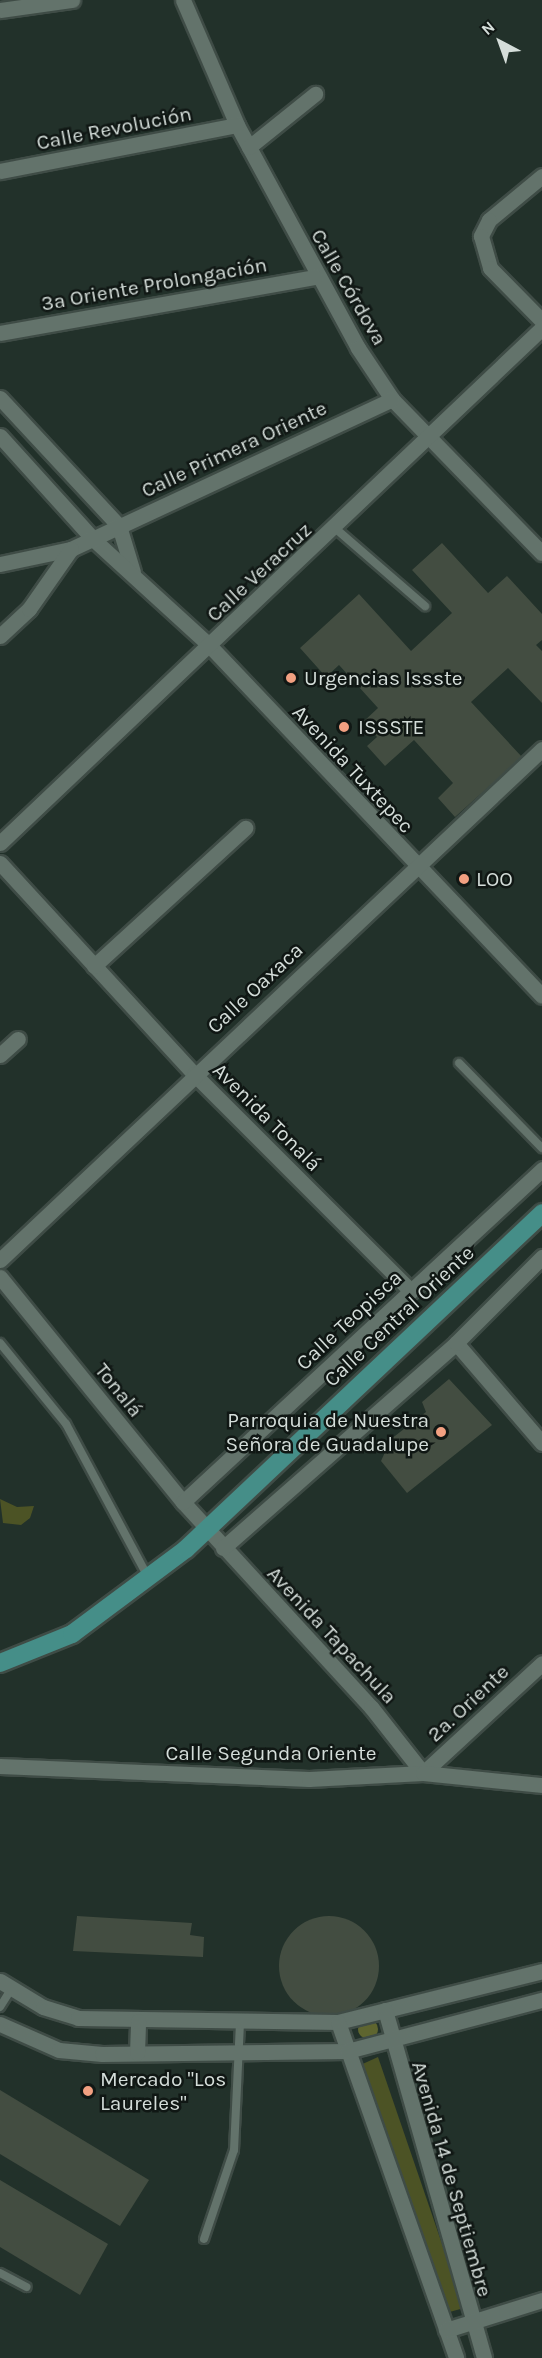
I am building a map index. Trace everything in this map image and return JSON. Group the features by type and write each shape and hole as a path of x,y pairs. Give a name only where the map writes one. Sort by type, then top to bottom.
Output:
{"main road":[{"name":"Calle Central Oriente","path":"0,1663 72,1634 149,1579 206,1529 542,1213"}],"street":[{"path":"0,10 72,0"},
{"name":"Calle Córdova","path":"183,0 237,125 315,277 392,399 542,553"},
{"path":"249,147 315,94"},
{"name":"Calle Revolución","path":"0,171 237,125"},
{"path":"542,176 489,220 482,248 490,268 542,321"},
{"name":"3a Oriente Prolongación","path":"0,333 315,277"},
{"name":"Calle Veracruz","path":"0,843 336,529 542,328"},
{"path":"0,398 119,526"},
{"name":"Calle Primera Oriente","path":"0,564 70,549 392,399"},
{"name":"Avenida Tuxtepec","path":"0,436 93,539 133,572 210,646 415,867 542,996"},
{"name":"Avenida Tuxtepec","path":"119,526 133,572"},
{"path":"0,636 29,609 70,549"},
{"name":"Calle Oaxaca","path":"0,1260 194,1074 542,749"},
{"path":"94,966 245,828"},
{"name":"Avenida Tonalá","path":"0,863 194,1074 411,1291"},
{"path":"0,1055 18,1039"},
{"name":"Calle Teopisca","path":"183,1502 542,1169"},
{"path":"223,1548 456,1343 542,1257"},
{"name":"Tonalá","path":"0,1276 206,1529"},
{"path":"456,1343 542,1443"},
{"name":"Avenida Tapachula","path":"206,1529 371,1707 423,1773"},
{"name":"2a. Oriente","path":"423,1773 542,1663"},
{"name":"Calle Segunda Oriente","path":"0,1766 309,1779 423,1773 542,1785"},
{"path":"5,1986 78,2018 138,2021 338,2022 542,1971"},
{"path":"0,2024 59,2050 137,2053 347,2051 389,2036 542,2000"},
{"name":"Avenida 14 de Septiembre","path":"385,2010 389,2036 472,2324 484,2358"},
{"path":"137,2053 138,2021"},
{"path":"338,2022 456,2358"},
{"path":"446,2330 472,2324 542,2300"}],"lane":[{"path":"336,529 425,606"},
{"path":"459,1063 542,1148"},
{"path":"0,1343 66,1424 149,1579"},
{"path":"0,2007 5,1986"},
{"path":"204,2239 234,2150 242,2052 240,2022"},
{"path":"0,2273 26,2287"}],"green space":[{"path":"0,1499 17,1507 34,1506 30,1518 21,1525 3,1523"},
{"path":"368,2019 375,2022 378,2029 375,2036 368,2039 361,2036 358,2029 361,2022"},
{"path":"378,2057 464,2308 446,2313 356,2067"}],"building":[{"path":"442,543 488,593 507,576 542,614 542,640 536,645 542,651 542,703 508,668 471,702 522,757 455,817 438,798 453,783 414,740 385,766 367,746 377,737 363,722 378,708 339,665 326,677 300,648 359,594 411,651 452,613 412,570"},
{"name":"Parroquia de Nuestra Señora de Guadalupe","path":"449,1379 492,1425 407,1493 381,1461 391,1439 426,1412 422,1402"},
{"path":"77,1916 192,1923 190,1935 204,1937 203,1957 73,1951"},
{"path":"329,1916 348,1920 364,1931 375,1947 379,1966 375,1985 364,2001 348,2012 329,2016 310,2012 294,2001 283,1985 279,1966 283,1947 294,1931 310,1920"},
{"path":"0,2090 149,2180 120,2226 0,2154"},
{"path":"0,2180 108,2244 80,2295 0,2247"}],"place":[{"name":"Urgencias Issste","path":"291,678"},
{"name":"ISSSTE","path":"344,727"},
{"name":"LOO","path":"464,879"},
{"name":"Parroquia de Nuestra Señora de Guadalupe","path":"441,1432"},
{"name":"Mercado \"Los Laureles\"","path":"88,2091"}]}
